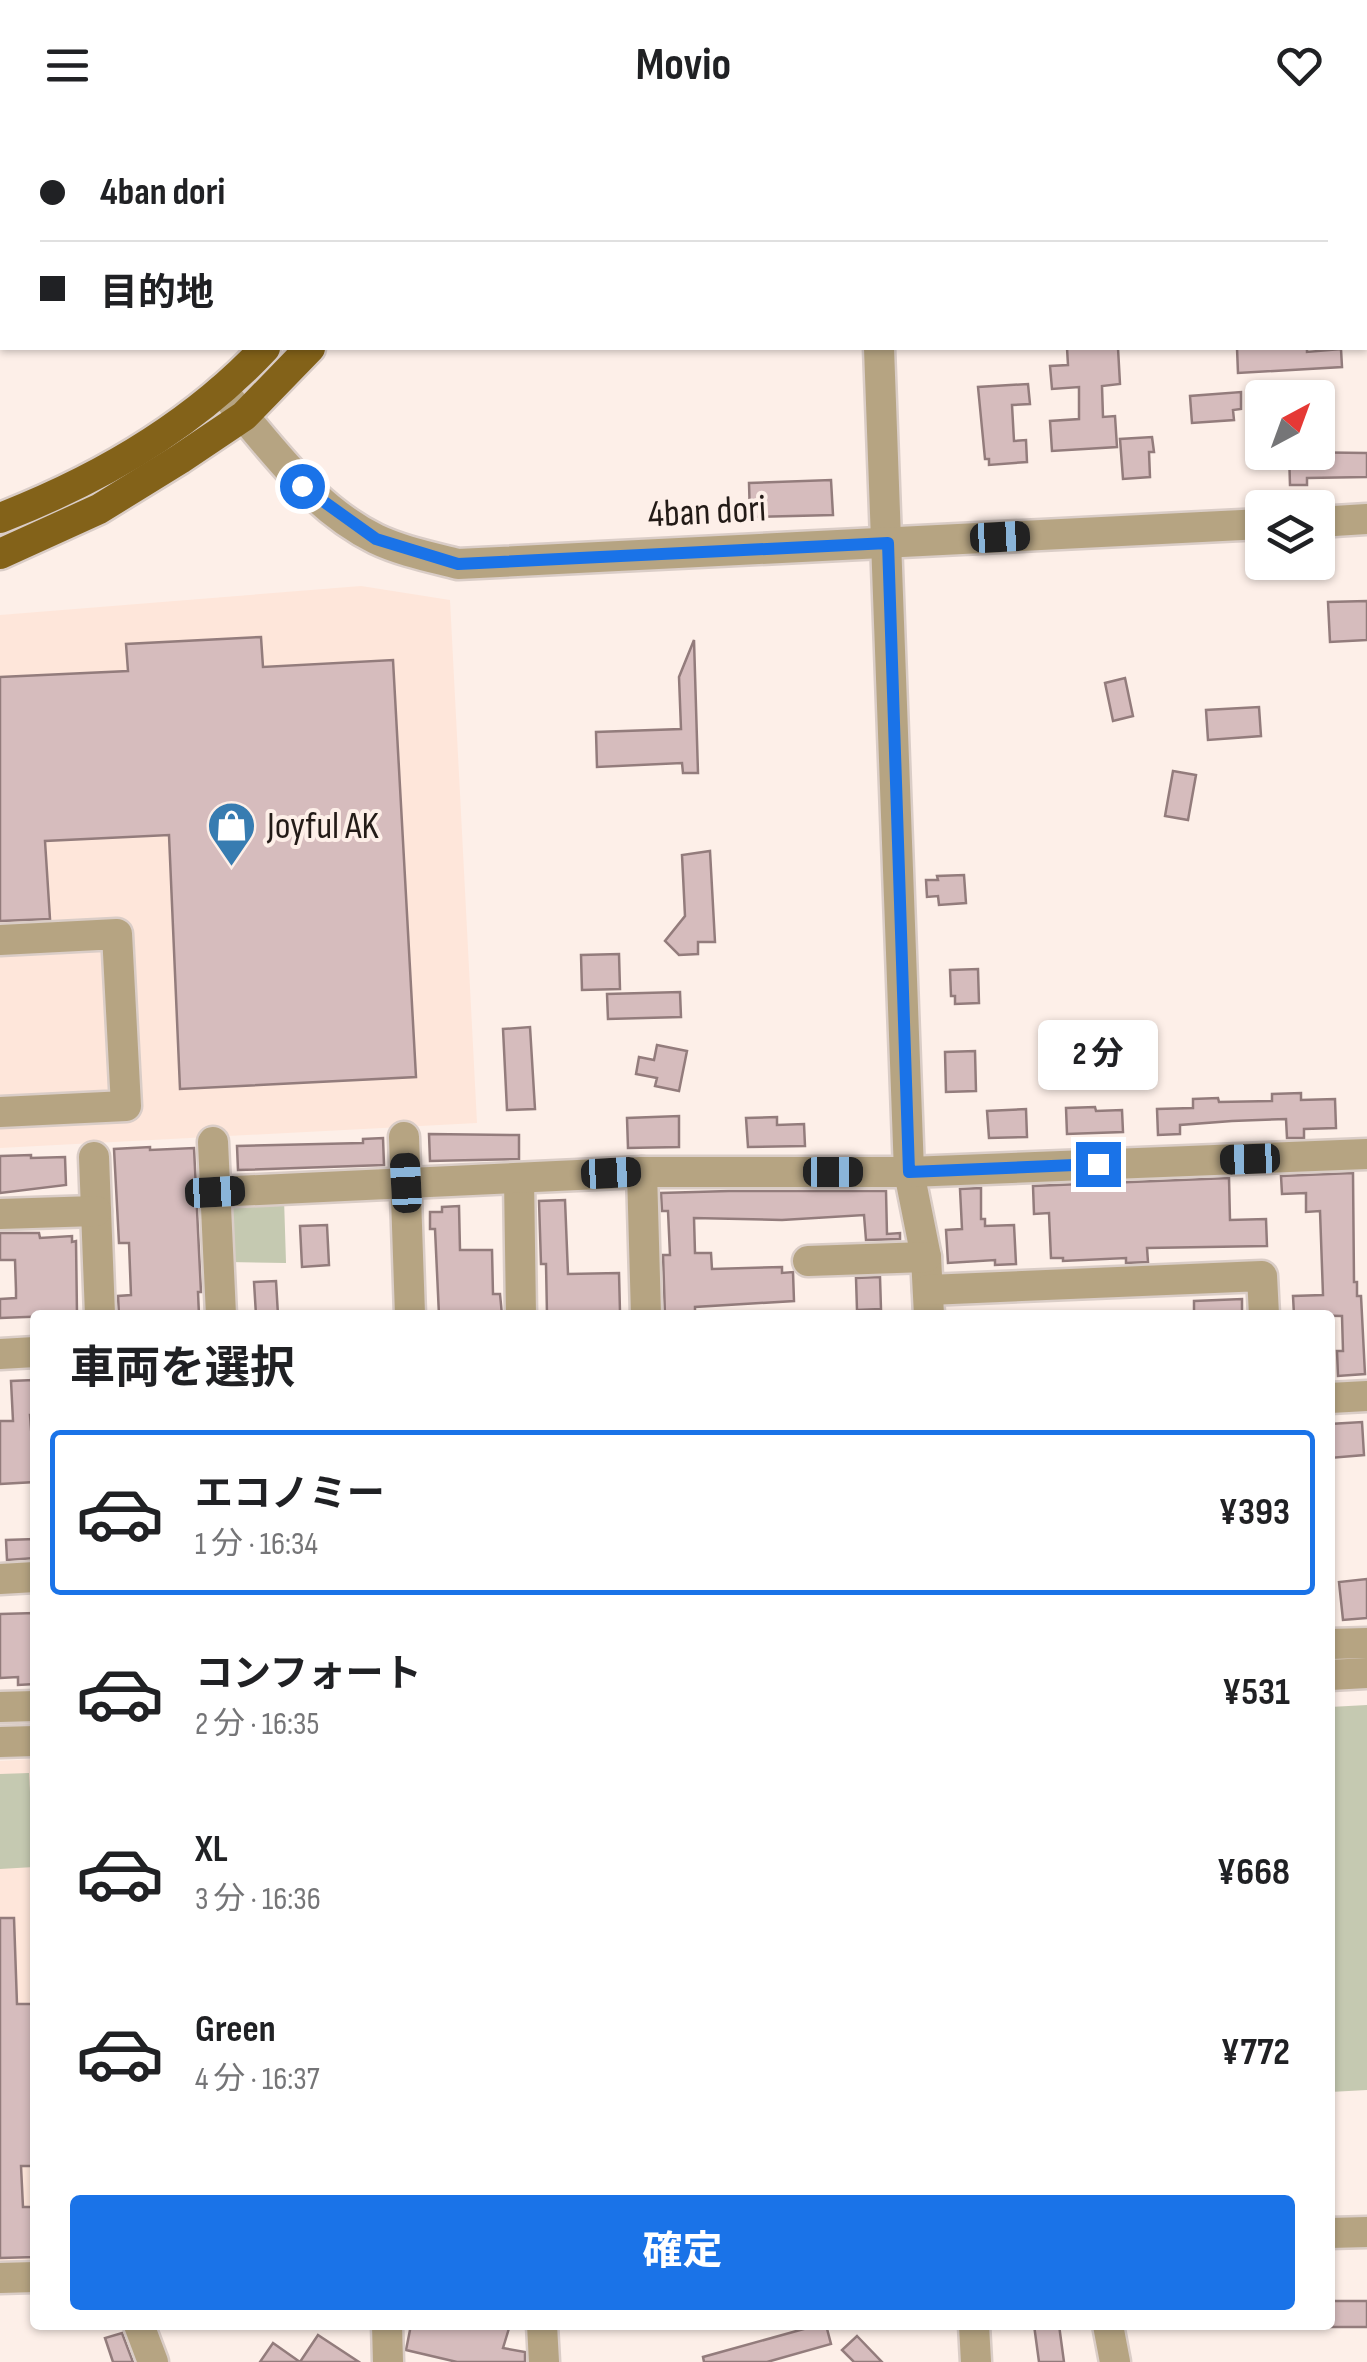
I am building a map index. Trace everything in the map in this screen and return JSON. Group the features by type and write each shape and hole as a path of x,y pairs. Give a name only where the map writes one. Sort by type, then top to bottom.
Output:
{"main road":[{"path":"0,518 82,482 166,433 221,390 263,350"},
{"path":"0,554 99,509 244,416 308,350"}],"street":[{"path":"878,350 909,1172 926,1257 928,1302 1262,1276 1264,1310"},
{"name":"4ban dori","path":"221,390 302,486 329,508 376,539 458,564 1245,525"},
{"path":"1335,521 1367,519"},
{"path":"0,940 117,934 126,1106 0,1112"},
{"path":"404,1137 410,1310"},
{"path":"213,1142 221,1310"},
{"path":"215,1192 642,1172 909,1172 1367,1154"},
{"path":"94,1157 100,1310"},
{"path":"642,1172 646,1310"},
{"path":"519,1178 521,1310"},
{"path":"0,1214 96,1211"},
{"path":"808,1261 926,1257"},
{"path":"0,1354 30,1352"},
{"path":"1335,1398 1367,1396"},
{"path":"0,1579 30,1576"},
{"path":"1335,1644 1367,1643"},
{"path":"1335,1675 1367,1674"},
{"path":"0,1707 30,1706"},
{"path":"0,1742 30,1741"},
{"path":"1335,2233 1367,2232"},
{"path":"0,2278 30,2277"},
{"path":"0,2298 30,2297"},
{"path":"141,2330 152,2362"},
{"path":"387,2330 388,2362"},
{"path":"542,2330 544,2362"},
{"path":"974,2330 976,2362"},
{"path":"1109,2330 1115,2362"}],"shaded area":[{"name":"Joyful AK","path":"361,586 450,600 477,1123 0,1148 0,615"},
{"path":"30,1759 30,2281 0,2282 0,1761"}],"green space":[{"path":"284,1198 286,1263 228,1262 228,1214 241,1200"},
{"path":"1367,1705 1367,2090 1335,2092 1335,1707"},
{"path":"29,1773 30,1867 0,1869 0,1774"}],"building":[{"path":"1067,350 1118,350 1120,384 1102,386 1103,417 1115,416 1117,447 1052,451 1050,421 1079,419 1079,387 1052,389 1050,366 1068,365"},
{"path":"1237,350 1341,350 1342,367 1238,373"},
{"path":"1028,384 1030,404 1012,405 1014,441 1026,440 1027,462 989,465 989,459 985,459 978,387"},
{"path":"1241,392 1241,409 1233,410 1234,420 1192,423 1190,396"},
{"path":"1152,437 1150,477 1123,479 1120,439"},
{"path":"1335,453 1367,453 1367,477 1307,478 1307,485 1290,485 1290,470 1335,470"},
{"path":"831,480 833,515 750,517 749,483"},
{"path":"1367,601 1367,640 1330,642 1328,602"},
{"path":"261,637 263,667 393,660 416,1077 180,1089 169,835 45,841 50,919 0,921 0,677 128,671 126,644"},
{"path":"694,640 698,773 683,773 682,763 597,767 596,732 681,729 679,677"},
{"path":"1125,678 1133,716 1113,721 1105,683"},
{"path":"1259,707 1261,736 1208,740 1206,710"},
{"path":"1173,771 1196,775 1188,820 1165,816"},
{"path":"710,851 715,942 698,942 698,954 679,955 665,941 685,916 682,855"},
{"path":"964,875 966,903 939,905 938,896 927,897 926,880"},
{"path":"619,954 620,989 582,990 581,955"},
{"path":"978,969 979,1003 955,1004 950,970"},
{"path":"680,992 681,1017 608,1019 607,994"},
{"path":"530,1027 535,1109 507,1110 503,1029"},
{"path":"657,1045 687,1051 679,1091 655,1086 657,1078 636,1074 639,1057 654,1060"},
{"path":"975,1051 976,1091 946,1092 945,1052"},
{"path":"1301,1093 1301,1100 1335,1099 1336,1128 1304,1129 1304,1138 1287,1138 1286,1119 1232,1121 1180,1125 1180,1134 1158,1135 1157,1109 1193,1108 1193,1099 1272,1101 1272,1094"},
{"path":"1095,1107 1096,1111 1122,1110 1123,1132 1067,1134 1066,1108"},
{"path":"1026,1109 1027,1137 989,1138 987,1111"},
{"path":"679,1116 679,1147 628,1148 627,1118"},
{"path":"777,1117 777,1125 804,1124 805,1146 748,1147 746,1118"},
{"path":"429,1134 519,1135 519,1159 430,1161"},
{"path":"383,1138 384,1165 238,1170 237,1146 363,1143 363,1139"},
{"path":"194,1148 199,1310 119,1310 118,1296 131,1295 129,1243 119,1243 114,1149"},
{"path":"0,1156 65,1157 66,1185 0,1193"},
{"path":"1353,1173 1354,1282 1357,1296 1361,1296 1365,1374 1338,1376 1337,1351 1343,1351 1342,1316 1335,1316 1335,1310 1294,1310 1293,1296 1323,1295 1320,1211 1306,1212 1306,1193 1282,1194 1281,1176"},
{"path":"1229,1178 1230,1220 1266,1219 1267,1246 1147,1248 1148,1262 1126,1263 1126,1258 1063,1261 1051,1258 1049,1213 1034,1214 1033,1186"},
{"path":"981,1188 981,1219 985,1219 985,1226 1014,1225 1016,1264 995,1265 995,1260 948,1263 946,1230 962,1229 960,1189"},
{"path":"886,1191 887,1234 900,1233 900,1239 866,1240 864,1215 782,1220 694,1218 695,1253 711,1253 712,1269 782,1267 782,1273 793,1272 794,1301 665,1310 663,1255 670,1255 668,1211 662,1211 661,1193"},
{"path":"565,1200 568,1274 619,1273 620,1310 547,1310 539,1201"},
{"path":"459,1206 460,1250 492,1250 493,1294 500,1294 502,1310 439,1310 435,1229 430,1229 430,1212 442,1212 442,1207"},
{"path":"327,1225 329,1265 302,1267 300,1226"},
{"path":"0,1233 39,1233 40,1238 72,1236 72,1242 76,1241 77,1310 30,1310 30,1317 0,1318 0,1299 16,1298 16,1290 15,1260 0,1260"},
{"path":"880,1277 881,1309 857,1310 856,1278"},
{"path":"276,1281 278,1310 256,1310 254,1282"},
{"path":"1242,1299 1242,1310 1194,1310 1194,1301"},
{"path":"30,1380 30,1482 0,1484 0,1421 13,1421 11,1381"},
{"path":"1362,1422 1364,1455 1335,1458 1335,1424"},
{"path":"30,1539 30,1558 7,1560 6,1540"},
{"path":"1367,1579 1367,1618 1343,1620 1339,1582"},
{"path":"30,1613 30,1684 18,1685 18,1677 0,1678 0,1614"},
{"path":"0,1918 14,1918 17,2004 30,2004 30,2166 21,2166 23,2207 30,2207 30,2257 0,2258"},
{"path":"1335,2301 1367,2301 1367,2327 1335,2327"},
{"path":"410,2330 508,2330 503,2348 525,2352 525,2362 457,2362 406,2350"},
{"path":"800,2330 827,2330 831,2344 767,2362 704,2362 703,2357"},
{"path":"1035,2330 1060,2330 1064,2362 1039,2362"},
{"path":"122,2333 133,2362 113,2362 105,2338"},
{"path":"318,2335 359,2362 300,2362"},
{"path":"857,2336 882,2362 854,2362 842,2350"},
{"path":"273,2343 300,2362 260,2362"}],"place":[{"name":"Joyful AK","path":"232,868"}],"route":[{"path":"302,486 376,539 458,564 888,543 909,1172 1098,1164"}]}
